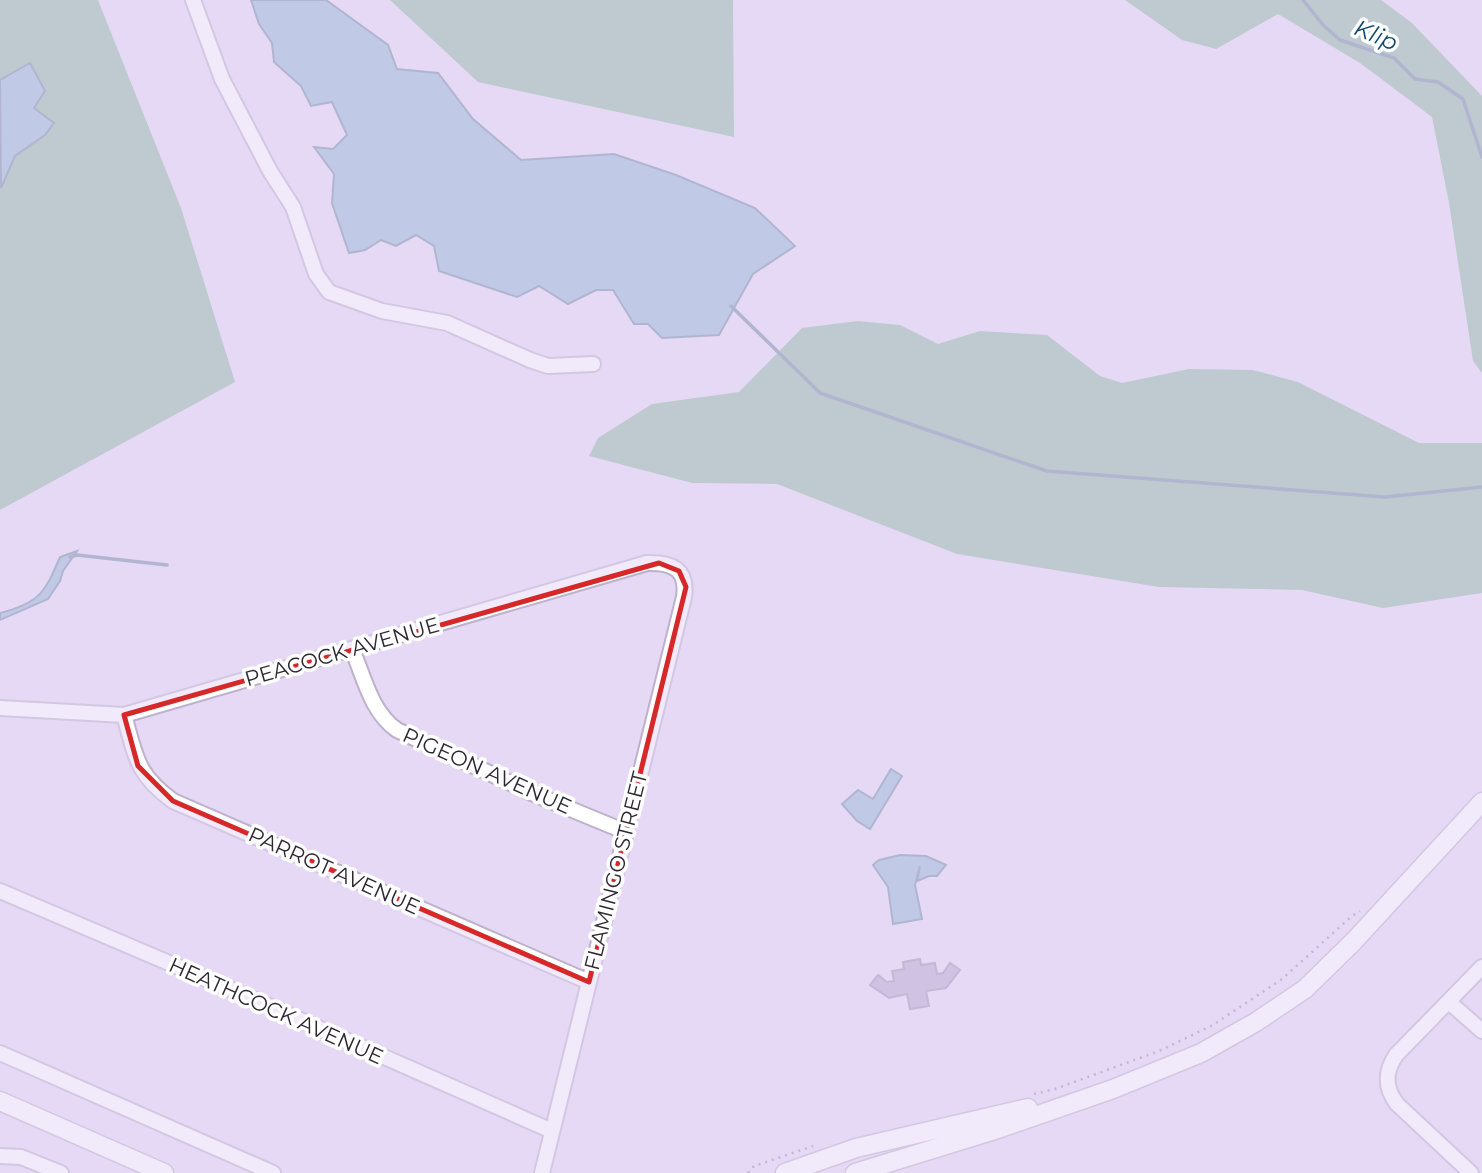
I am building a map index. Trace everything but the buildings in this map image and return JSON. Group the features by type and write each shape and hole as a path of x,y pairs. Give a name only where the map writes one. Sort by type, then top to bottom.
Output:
{"main road":[{"path":"855,1173 995,1130 1113,1089 1200,1054 1256,1022 1305,989 1354,941 1482,802"},
{"path":"785,1173 856,1148 1113,1089"},
{"path":"0,1101 164,1173"}],"street":[{"path":"193,0 222,79 270,171 293,207 316,274 329,292 383,311 447,323 548,366 593,364"},
{"name":"PEACOCK AVENUE","path":"0,708 124,715 647,563 659,563 679,571"},
{"name":"FLAMINGO STREET","path":"542,1173 684,597 684,578 679,571"},
{"name":"PIGEON AVENUE","path":"352,649 384,722 534,794 626,832"},
{"name":"PARROT AVENUE","path":"124,715 138,766 155,788 173,801 589,982"},
{"name":"HEATHCOCK AVENUE","path":"0,891 552,1131"},
{"path":"1471,1173 1397,1104 1389,1094 1387,1085 1391,1064 1396,1055 1482,967"},
{"path":"1449,1002 1482,1031"},
{"path":"0,1053 274,1173"},
{"path":"0,1156 21,1157 61,1173"}],"path":[{"path":"1028,1096 1055,1089 1159,1051 1213,1025 1282,979 1352,916 1369,906"},
{"path":"748,1173 754,1166 824,1142"}],"highlighted area":[{"path":"659,563 679,571 686,587 589,982 173,801 138,766 124,715"}],"green space":[{"path":"0,0 98,0 181,208 235,382 0,510 0,187 15,156 45,136 33,108 30,64 0,80"},
{"path":"390,0 733,0 734,137 478,82"},
{"path":"1125,0 1381,0 1412,23 1482,96 1482,373 1473,361 1449,203 1432,117 1360,63 1278,14 1216,49 1182,40"},
{"path":"858,321 900,325 938,344 980,331 1047,335 1100,376 1122,383 1189,369 1253,370 1298,382 1419,443 1482,443 1482,593 1383,608 1302,590 1159,587 957,554 777,484 692,483 589,456 598,438 652,404 739,392 802,328"}],"water":[{"path":"251,0 326,0 388,45 397,69 438,73 473,119 521,160 614,154 676,175 755,208 795,246 753,274 719,335 662,338 648,324 634,324 613,290 596,290 568,304 539,286 517,297 439,271 434,246 416,235 396,246 381,240 365,250 349,253 332,203 334,174 314,147 333,149 347,135 332,102 311,106 301,86 274,62 272,43 259,24"},
{"path":"30,63 45,91 34,108 54,123 45,135 15,156 1,188 0,80"},
{"path":"77,551 48,599 0,620 0,613 33,600 45,587 60,557"},
{"path":"891,769 902,776 870,829 857,821 842,804 858,790 873,799"},
{"path":"900,855 926,856 946,865 937,876 917,881 920,866 915,885 922,919 893,924 888,887 873,865 879,860"}],"waterway":[{"name":"Klip","path":"1303,0 1323,25 1340,40 1394,58 1415,79 1438,82 1463,99 1482,157"},
{"path":"731,306 820,393 1047,471 1385,497 1482,487"},
{"path":"70,557 77,555 167,565"}]}
